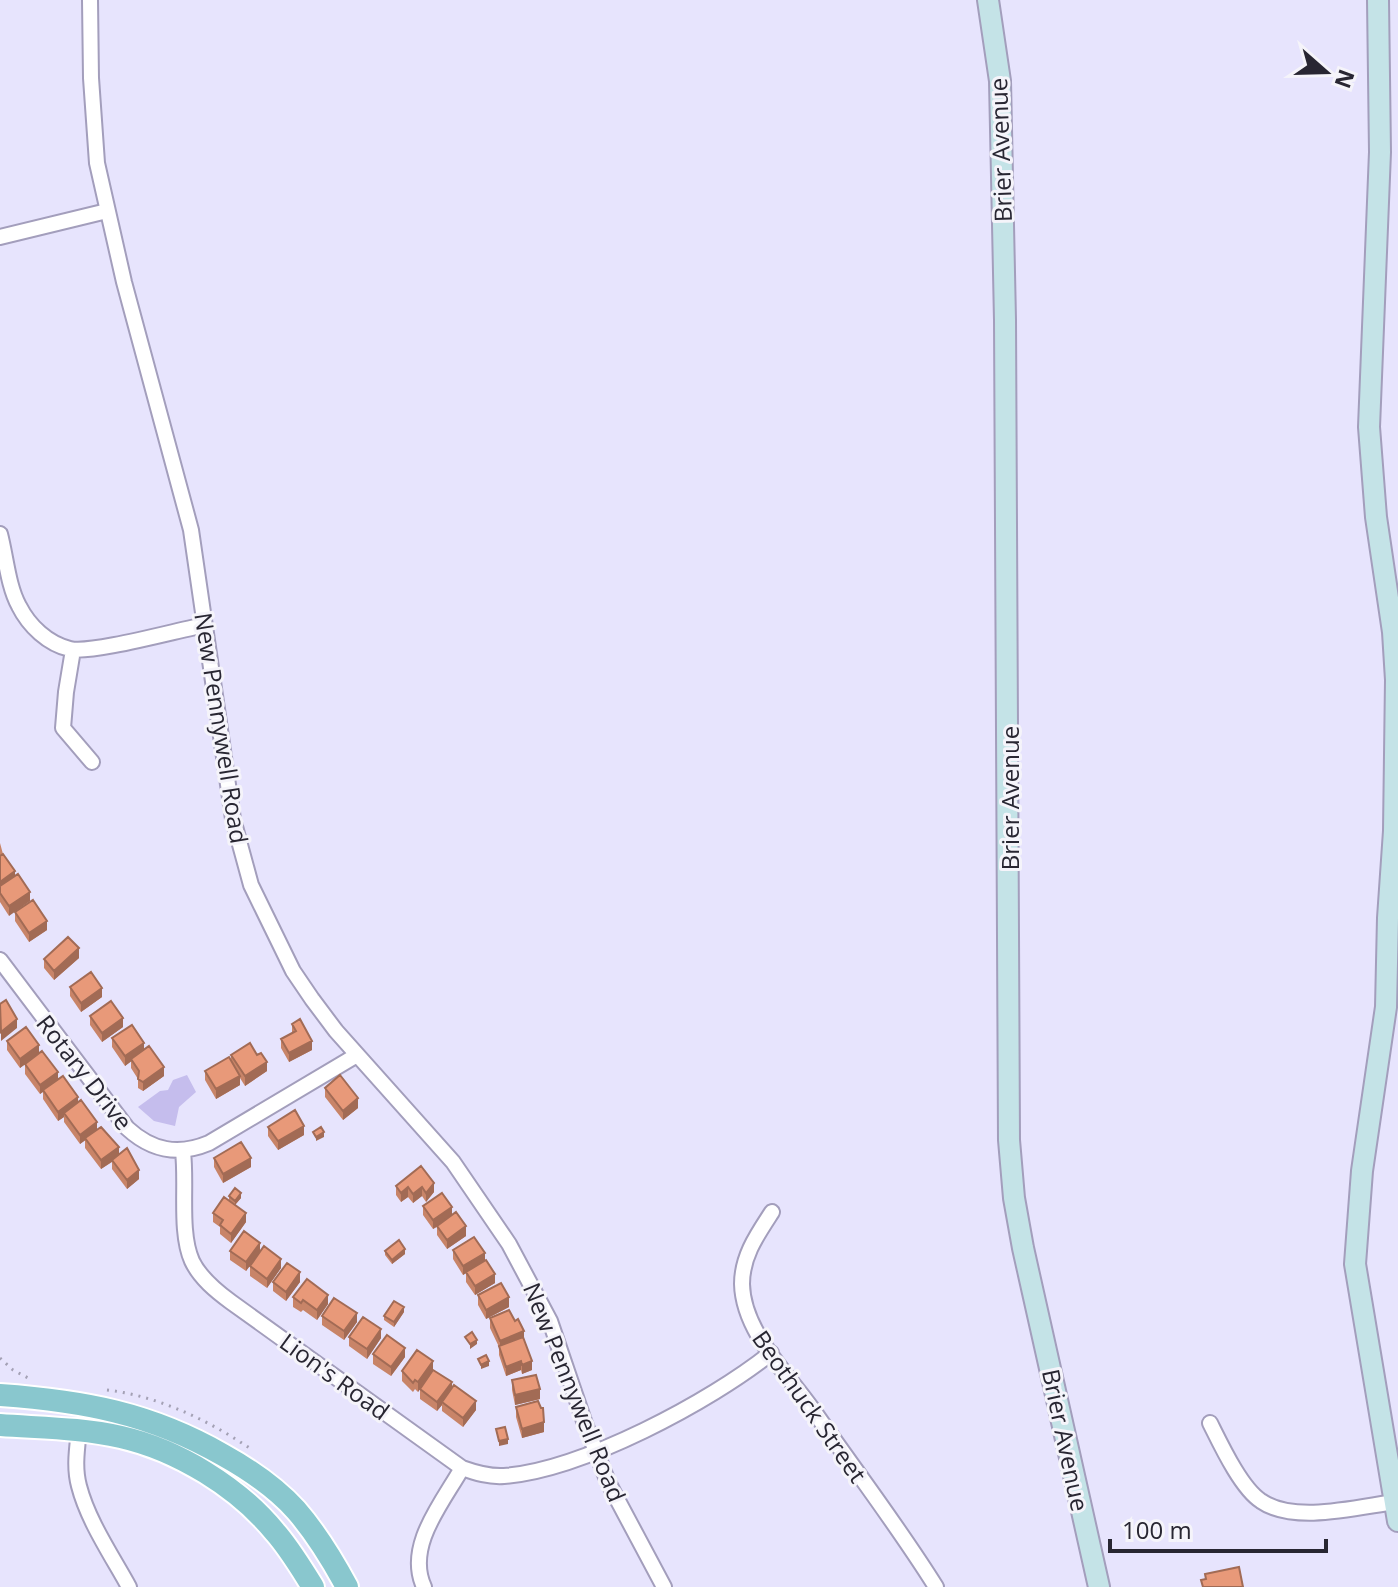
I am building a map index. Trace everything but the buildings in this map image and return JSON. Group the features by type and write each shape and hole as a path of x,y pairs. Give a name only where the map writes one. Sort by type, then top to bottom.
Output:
{"main road":[{"name":"Brier Avenue","path":"988,0 1000,81 1005,320 1009,1140 1014,1198 1023,1248 1099,1587"},
{"path":"1378,0 1380,152 1369,427 1376,517 1393,632 1396,680 1395,816 1386,1007 1362,1171 1355,1264 1397,1511"},
{"path":"0,1395 83,1403 119,1411 176,1429 245,1467 274,1488 296,1511 347,1587"},
{"path":"79,1430 83,1403"},
{"path":"0,1425 79,1430 141,1443 183,1461 231,1490 274,1530 313,1587"}],"street":[{"name":"New Pennywell Road","path":"90,0 90,64 97,163 191,530 233,819 251,885 293,971 312,999 357,1055 453,1162 509,1244 550,1321 608,1482 664,1587"},
{"path":"0,237 107,211"},
{"path":"0,534 18,605 40,633 55,644 73,650 205,625"},
{"path":"73,650 63,728 92,762"},
{"name":"Rotary Drive","path":"0,960 127,1128 149,1145 183,1152"},
{"path":"183,1152 209,1143 357,1055"},
{"name":"Lion's Road","path":"183,1152 186,1239 191,1260 201,1276 231,1302 462,1468 490,1476 518,1474 595,1451 695,1403 727,1385 771,1353"},
{"name":"Beothuck Street","path":"772,1212 748,1250 742,1284 749,1318 936,1587"},
{"path":"1210,1423 1233,1469 1261,1501 1310,1515 1397,1511"},
{"path":"79,1430 76,1466 79,1486 129,1587"},
{"path":"424,1587 418,1562 422,1540 462,1468"}],"path":[{"path":"0,1358 13,1370 41,1383"}],"shaded area":[{"path":"187,1075 196,1092 179,1107 175,1126 154,1121 138,1107 160,1091 168,1090 173,1080"}]}
